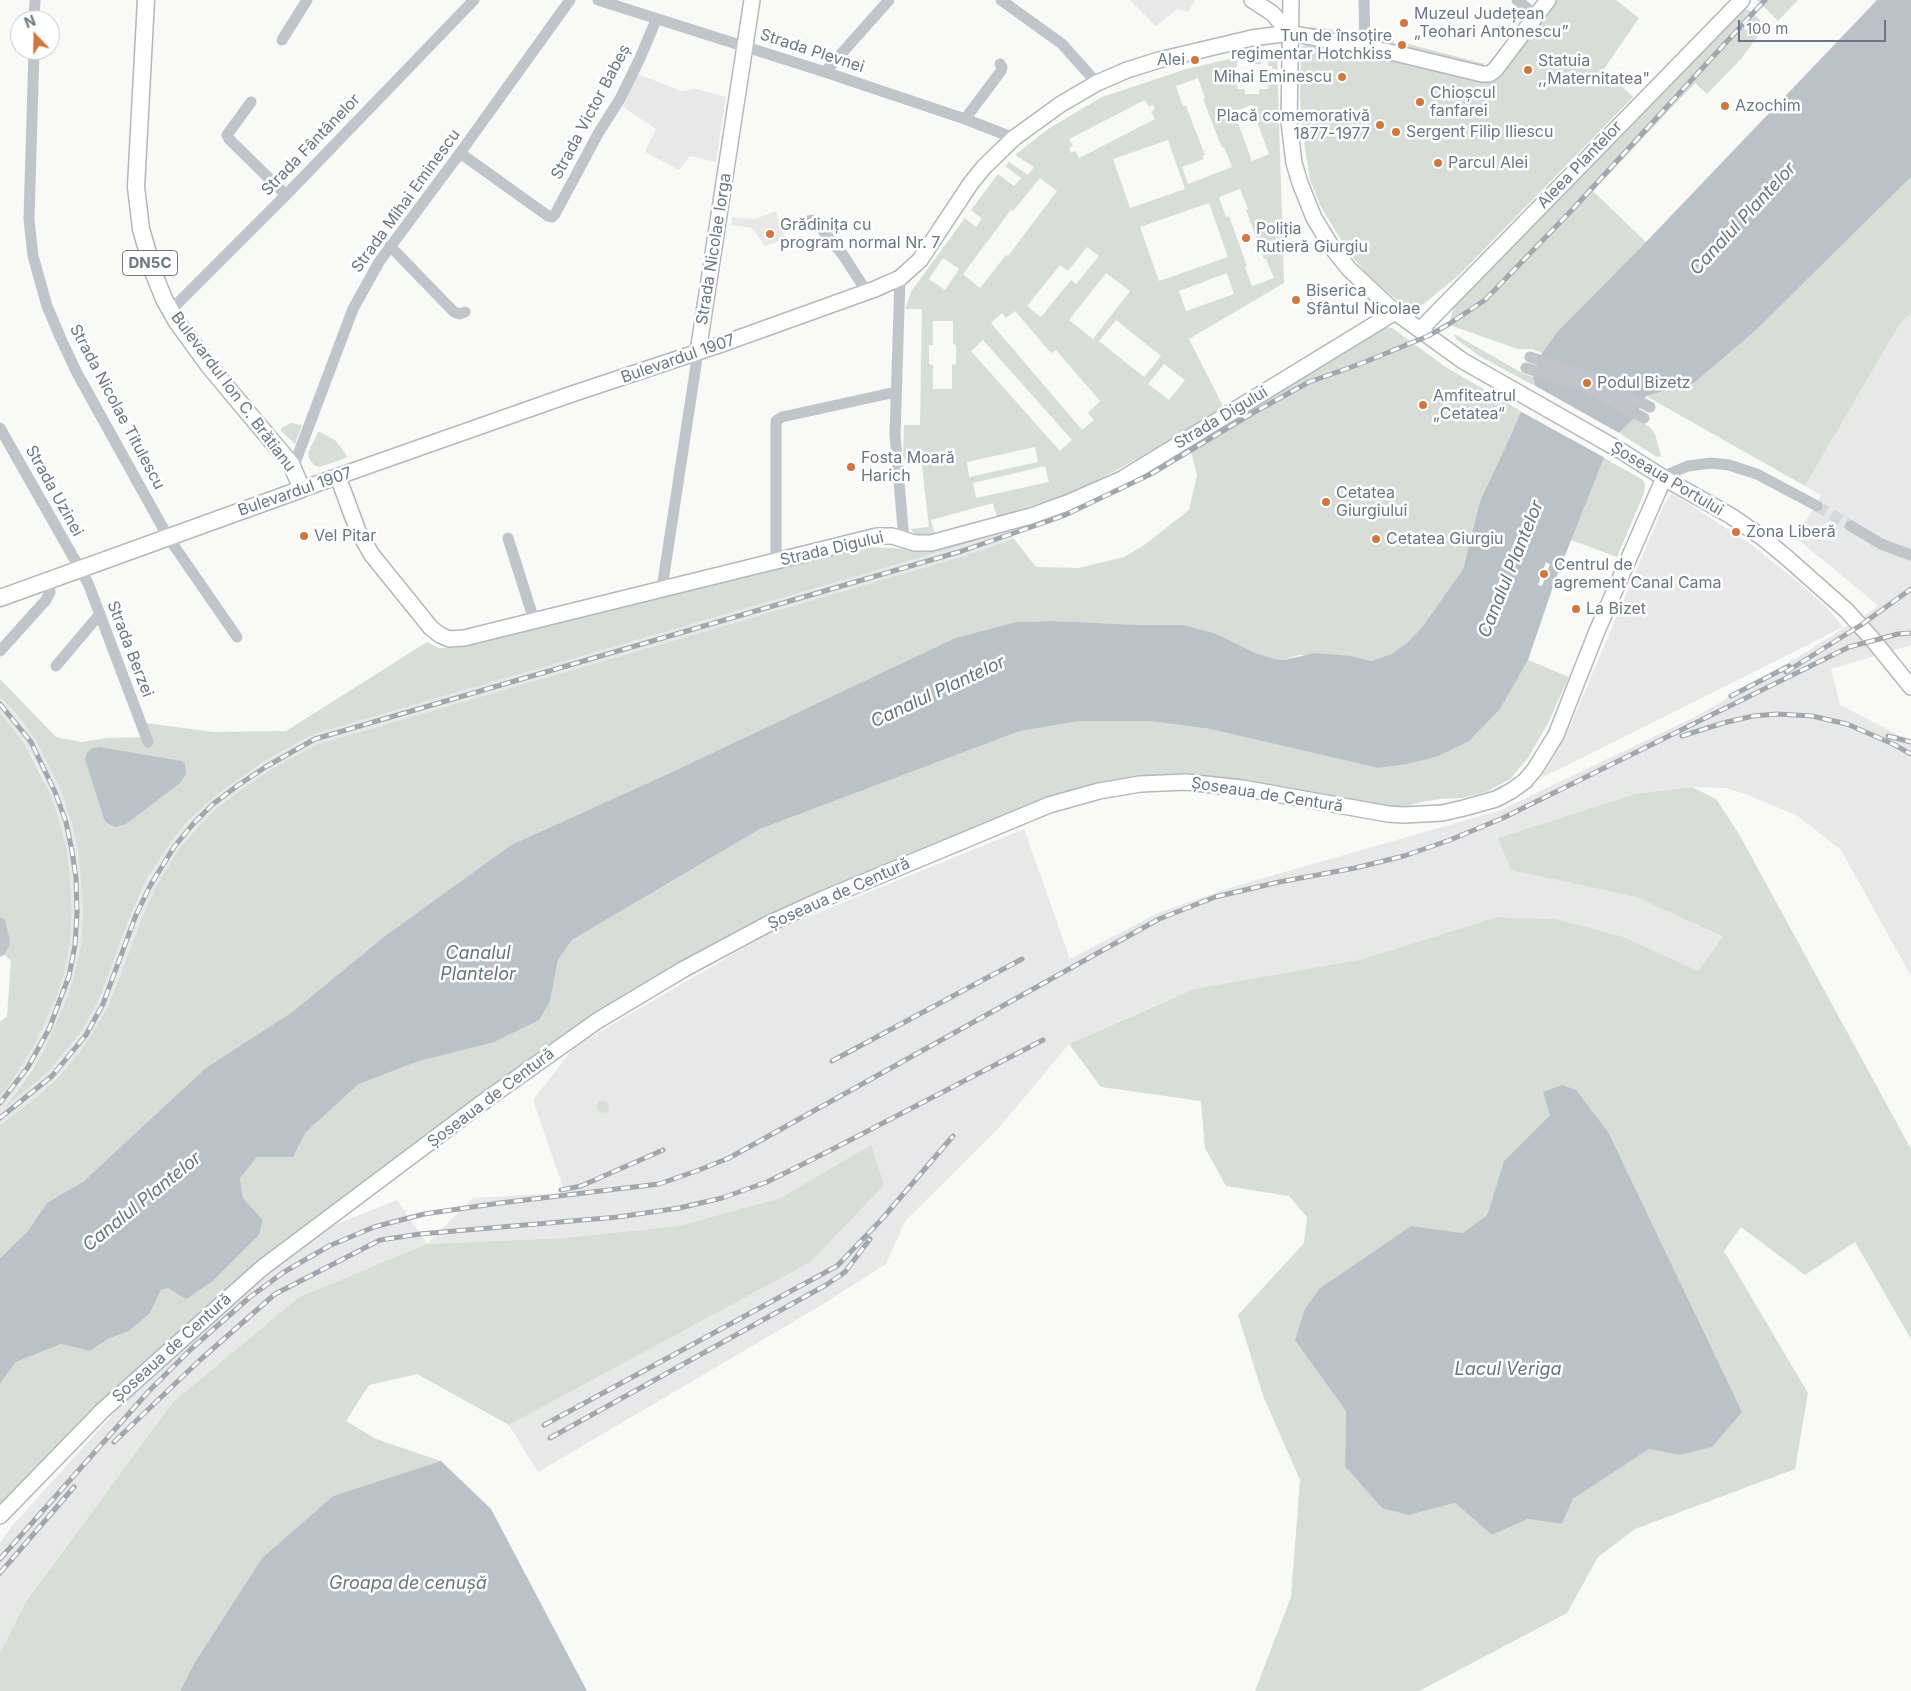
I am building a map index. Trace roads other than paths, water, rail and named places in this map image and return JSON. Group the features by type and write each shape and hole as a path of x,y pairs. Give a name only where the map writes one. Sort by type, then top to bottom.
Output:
{"main road":[{"name":"Bulevardul Ion C. Brătianu","path":"146,0 136,200 147,251 158,287 170,311 209,366 293,468 302,489"},
{"name":"Strada Nicolae Iorga","path":"698,352 752,0"},
{"path":"1252,0 1272,13 1290,33"},
{"name":"Șoseaua Portului","path":"1291,0 1289,122 1294,163 1306,199 1320,229 1340,259 1358,279 1395,312 1463,361 1731,516 1786,557 1861,625 1911,687"},
{"path":"1537,16 1548,0"},
{"name":"Aleea Plantelor","path":"1420,330 1742,0"},
{"name":"Bulevardul 1907","path":"0,598 302,489 867,292 900,278 920,260 971,183 984,167 1014,138 1045,114 1097,84 1127,70 1159,60 1252,38 1290,33 1489,74 1495,70 1537,16"},
{"name":"Strada Digului","path":"338,477 358,531 372,555 431,628 449,639 464,638 877,536 892,536 915,542 931,543 1031,516 1067,503 1122,479 1395,312"},
{"name":"Șoseaua de Centură","path":"0,1516 102,1411 262,1268 490,1097 597,1021 684,969 768,924 823,899 1049,805 1099,791 1140,784 1186,782 1250,790 1388,814 1404,815 1442,813 1496,799 1512,791 1536,770 1556,735 1597,631 1664,478"}],"street":[{"path":"282,40 307,0"},
{"name":"Strada Fântânelor","path":"170,311 286,195 474,0"},
{"name":"Strada Mihai Eminescu","path":"293,468 353,308 378,262 460,153 570,0"},
{"name":"Strada Plevnei","path":"598,0 656,20 825,72 965,119 1014,138"},
{"path":"825,72 889,0"},
{"path":"1001,0 1062,44 1097,84"},
{"path":"1364,0 1365,47"},
{"path":"1517,0 1537,16"},
{"name":"Strada Victor Babeș","path":"460,153 552,217 599,132 620,99 656,20"},
{"name":"Strada Nicolae Titulescu","path":"34,60 29,219 36,269 51,317 70,360 168,537 236,637"},
{"path":"965,119 1001,71 1002,67 1000,64"},
{"path":"251,102 227,135 286,195"},
{"path":"808,221 816,222 843,255 867,292"},
{"path":"390,246 454,312 460,314 465,312"},
{"path":"900,278 896,451 904,540"},
{"name":"Strada Nicolae Iorga","path":"662,588 698,352"},
{"path":"1644,418 1586,387 1528,362 1590,377 1650,407"},
{"path":"776,561 776,421 782,417 896,392"},
{"name":"Strada Uzinei","path":"0,428 80,569"},
{"path":"1664,478 1688,466 1711,463 1729,465 1757,474 1817,506"},
{"path":"1851,526 1881,544 1911,555"},
{"path":"508,538 534,620"},
{"name":"Strada Berzei","path":"80,569 100,614 148,742"},
{"path":"0,651 46,600 50,592 48,581"},
{"path":"56,666 100,614"},
{"path":"0,924 3,931 4,944 0,951"}],"water":[{"name":"Canalul Plantelor","path":"1877,0 1911,0 1911,177 1754,332 1694,383 1646,396 1634,418 1619,433 1604,458 1556,578 1528,660 1500,709 1469,741 1436,757 1408,764 1378,768 1210,729 1149,721 1080,721 1020,731 760,829 572,940 558,960 550,1001 539,1020 494,1042 419,1061 359,1084 306,1132 293,1157 257,1157 240,1178 243,1198 263,1220 259,1235 213,1281 186,1299 168,1288 161,1290 150,1313 129,1331 108,1339 90,1351 61,1344 16,1362 0,1384 0,1258 27,1232 47,1203 84,1181 206,1068 291,1013 385,936 511,845 672,772 955,638 1016,622 1052,621 1184,625 1216,634 1255,653 1284,660 1315,653 1351,656 1371,661 1392,654 1408,642 1423,626 1463,569 1480,501 1521,411 1535,386 1533,377 1542,353 1557,332 1646,242"},
{"path":"100,747 181,761 185,764 186,774 180,783 126,824 115,827 104,819 85,759 87,753 92,748"},
{"name":"Lacul Veriga","path":"1562,1085 1576,1090 1608,1132 1742,1412 1712,1447 1679,1455 1649,1449 1573,1499 1562,1524 1528,1519 1492,1535 1455,1503 1409,1515 1382,1508 1345,1466 1346,1411 1295,1340 1305,1309 1319,1289 1411,1226 1463,1233 1487,1215 1504,1161 1550,1115 1543,1092"},
{"name":"Groapa de cenușă","path":"441,1461 491,1509 587,1691 180,1691 195,1662 262,1558 333,1496"}],"tunnel":[{"path":"1817,506 1851,526"}],"railway":[{"path":"0,1118 52,1076 86,1035 103,1004 136,915 150,886 174,847 213,804 267,766 315,739 962,551 1063,516 1151,474 1251,414 1309,382 1360,364 1428,336 1485,300 1571,211 1765,0"},
{"path":"1786,672 1861,625 1911,589"},
{"path":"0,1559 148,1392 191,1349 250,1297 284,1272 329,1246 374,1227 424,1214 659,1184 699,1170 729,1158 1159,919 1215,897 1279,882 1355,868 1404,856 1450,840 1503,818 1849,647 1898,634 1911,633"},
{"path":"1731,696 1789,666"},
{"path":"0,704 31,742 55,792 66,822 72,851 76,878 77,913 75,945 69,976 49,1029 28,1067 0,1103"},
{"path":"1682,736 1753,716 1777,714 1812,716 1847,724 1911,754"},
{"path":"1888,736 1911,742"},
{"path":"832,1061 1022,959"},
{"path":"114,1442 200,1360 275,1294 380,1240 420,1234 618,1217 679,1208 722,1198 767,1182 1043,1040"},
{"path":"544,1425 837,1266 882,1219 953,1136"},
{"path":"561,1190 581,1186 663,1150"},
{"path":"550,1438 826,1285 845,1272 870,1239"},
{"path":"0,1573 74,1487"}],"place":[{"name":"Muzeul Județean „Teohari Antonescu”","path":"1404,23"},
{"name":"Tun de însoțire regimentar Hotchkiss","path":"1402,45"},
{"name":"Alei","path":"1195,60"},
{"name":"Statuia ,,Maternitatea\"","path":"1528,70"},
{"name":"Mihai Eminescu","path":"1342,77"},
{"name":"Chioșcul fanfarei","path":"1420,102"},
{"name":"Azochim","path":"1725,106"},
{"name":"Placă comemorativă 1877-1977","path":"1380,125"},
{"name":"Sergent Filip Iliescu","path":"1396,132"},
{"name":"Parcul Alei","path":"1438,163"},
{"name":"Grădinița cu program normal Nr. 7","path":"770,234"},
{"name":"Poliția Rutieră Giurgiu","path":"1246,238"},
{"name":"Biserica Sfântul Nicolae","path":"1296,300"},
{"name":"Podul Bizetz","path":"1587,383"},
{"name":"Amfiteatrul „Cetatea“","path":"1423,405"},
{"name":"Fosta Moară Harich","path":"851,467"},
{"name":"Cetatea Giurgiului","path":"1326,502"},
{"name":"Zona Liberă","path":"1736,532"},
{"name":"Vel Pitar","path":"304,536"},
{"name":"Cetatea Giurgiu","path":"1376,539"},
{"name":"Centrul de agrement Canal Cama","path":"1544,574"},
{"name":"La Bizet","path":"1576,609"}]}
